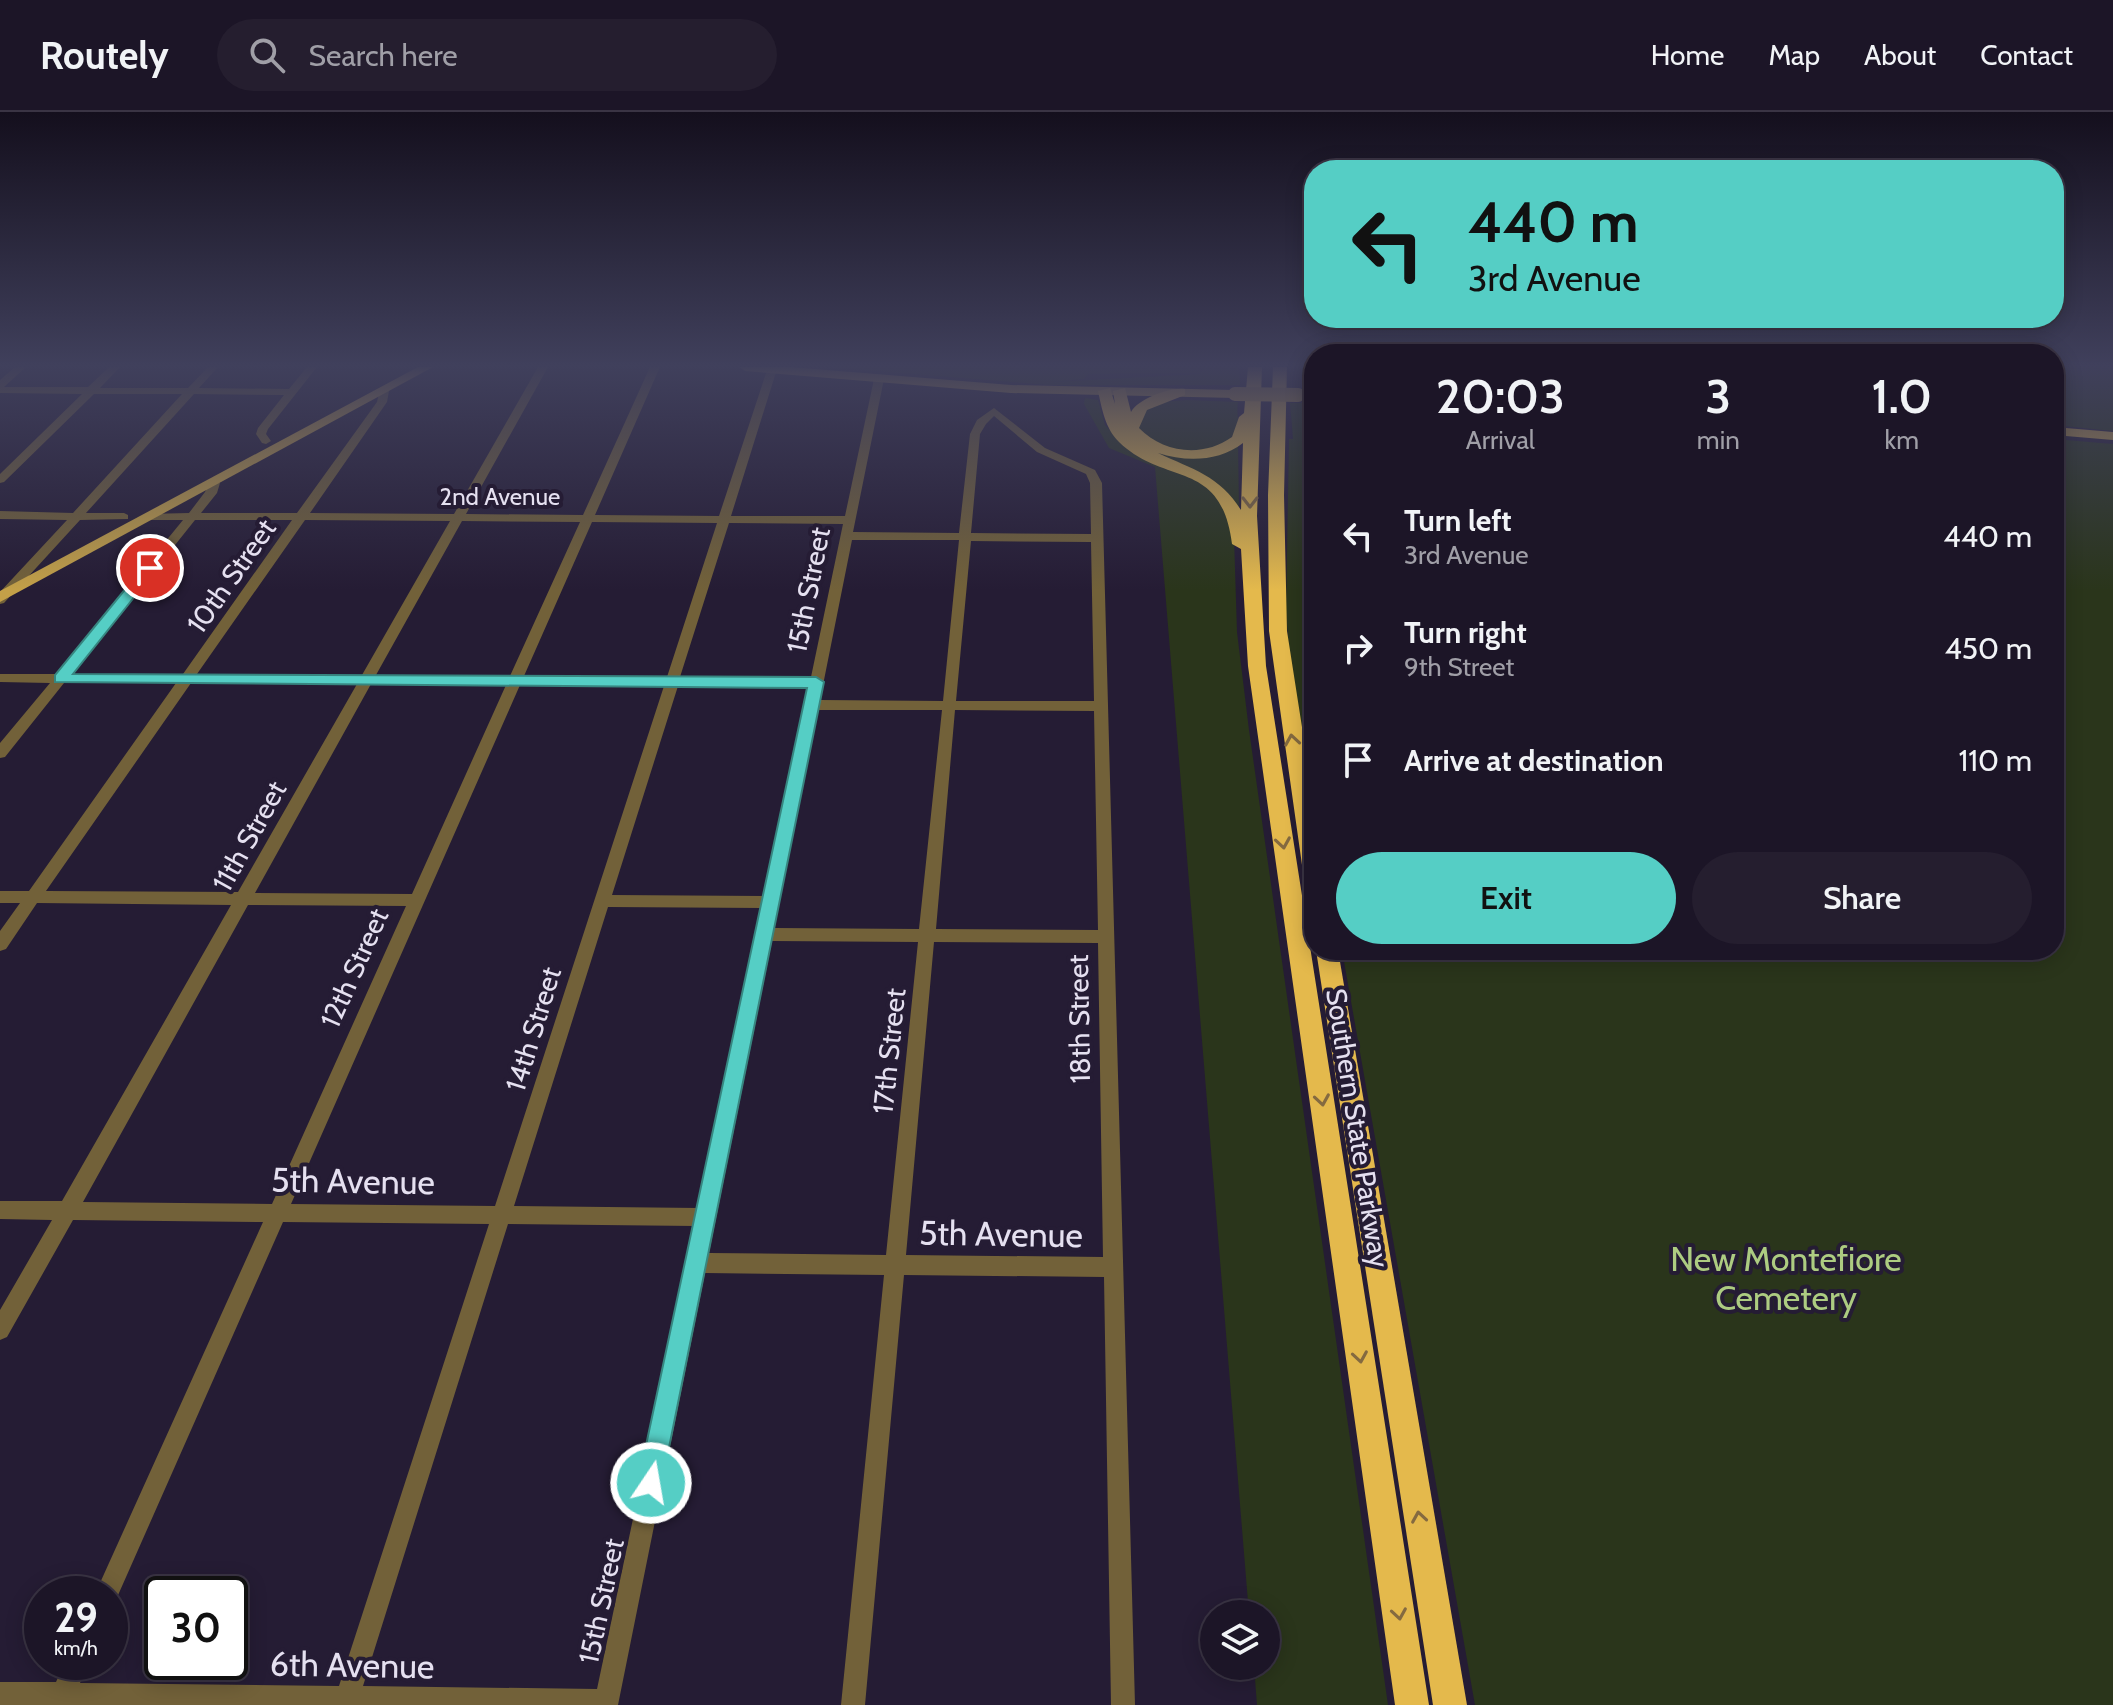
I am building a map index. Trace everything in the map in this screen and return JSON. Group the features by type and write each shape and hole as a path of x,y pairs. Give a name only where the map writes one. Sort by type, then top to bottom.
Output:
{"highway":[{"path":"1127,441 1145,453 1204,479 1227,499 1237,520 1251,592"},
{"path":"1144,441 1165,450 1189,454 1217,451 1235,441"},
{"name":"Southern State Parkway","path":"1252,441 1251,592 1263,707 1412,1705"},
{"path":"1277,441 1280,650 1304,807"},
{"name":"Southern State Parkway","path":"1329,960 1450,1705"}],"main road":[{"path":"1,593 32,566 265,441"},
{"path":"1,593 291,441"}],"street":[{"path":"0,480 40,441"},
{"path":"32,566 144,441"},
{"name":"10th Street","path":"0,944 355,441"},
{"name":"11th Street","path":"0,1330 501,441"},
{"name":"12th Street","path":"115,1576 621,441"},
{"name":"14th Street","path":"346,1702 748,441"},
{"name":"15th Street","path":"606,1703 866,441"},
{"name":"17th Street","path":"853,1705 974,441"},
{"name":"18th Street","path":"1031,441 1041,450 1093,474 1097,538 1123,1705"},
{"path":"0,753 212,492 214,483"},
{"path":"0,515 124,517"},
{"name":"2nd Avenue","path":"151,516 723,519 965,537 1097,538"},
{"path":"0,678 816,682"},
{"path":"811,705 1101,706"},
{"path":"0,897 417,900"},
{"path":"601,901 770,902"},
{"path":"764,934 1105,937"},
{"name":"5th Avenue","path":"0,1210 705,1217"},
{"name":"5th Avenue","path":"696,1263 1113,1267"},
{"path":"60,1700 69,1680"},
{"name":"6th Avenue","path":"0,1694 60,1700 606,1703"}],"green space":[{"path":"1105,441 1121,441 1127,448 1199,481 1224,503 1234,537 1237,632 1249,730 1388,1705 1257,1705 1255,1680 1280,1680 1280,1600 1248,1600 1155,467 1109,448"},
{"path":"1129,441 1135,441 1159,453 1187,457 1215,454 1238,442 1239,509 1213,482"},
{"path":"1153,441 1227,441 1199,452 1164,448"},
{"path":"1289,441 1304,441 1304,744 1290,665 1286,611"},
{"name":"New Montefiore Cemetery","path":"2064,441 2113,444 2113,1705 1475,1705 1344,960 2064,960"}],"route":[{"path":"150,568 60,679 816,682 651,1483"}]}
